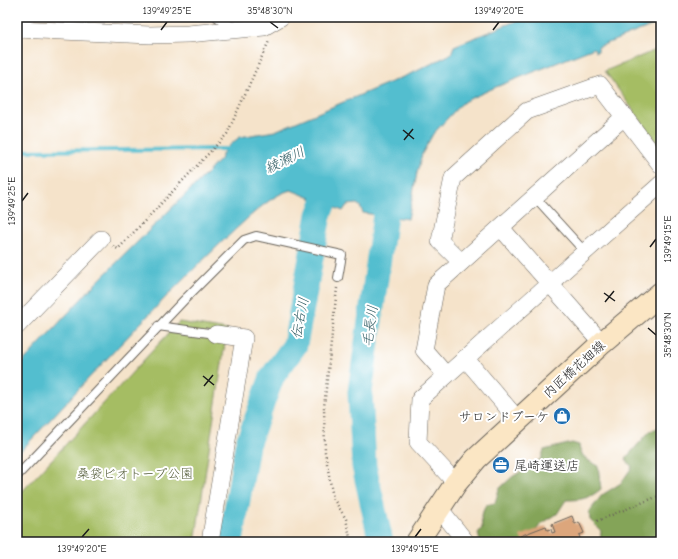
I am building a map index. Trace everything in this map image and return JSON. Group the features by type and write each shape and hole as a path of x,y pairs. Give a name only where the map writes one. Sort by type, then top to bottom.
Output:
{"main road":[{"name":"内匠橋花畑線","path":"417,542 456,483 476,460 602,343 661,293"}],"street":[{"path":"17,29 150,35 188,34 264,27 280,18"},
{"path":"461,262 440,241 453,178 527,111 600,85 661,165"},
{"path":"446,375 424,350 436,285 625,116"},
{"path":"456,483 418,442 420,399 661,184"},
{"path":"501,228 602,343"},
{"path":"17,326 101,239"},
{"path":"210,542 244,338 216,334"},
{"path":"465,358 518,420"},
{"path":"439,508 466,542"}],"lane":[{"path":"217,17 237,30"},
{"path":"534,196 586,252"},
{"path":"17,476 158,326 244,240 256,236 342,255 338,278"},
{"path":"158,326 216,334"}],"path":[{"path":"101,239 118,249 222,141 227,134 280,18"},
{"path":"338,278 324,407 325,452 333,498 346,519 351,542"},
{"path":"597,521 661,495"}],"green space":[{"path":"661,48 661,149 605,71"},
{"name":"桑袋ビオトープ公園","path":"179,322 227,330 195,542 17,542 17,497"},
{"path":"661,428 661,542 600,542 601,531 590,520 589,512 602,495 621,483 632,467 625,459 650,431"},
{"path":"572,443 579,445 583,456 598,466 601,489 593,495 585,498 566,500 557,514 541,524 527,542 480,542 478,533 482,528 481,516 486,505 495,503 499,489 512,477 541,459 544,450"}],"water":[{"name":"綾瀬川","path":"526,17 661,17 661,22 598,47 598,51 596,52 594,48 465,101 433,134 422,154 408,219 363,213 360,206 357,204 347,205 343,211 291,190 282,193 264,204 223,241 170,293 118,346 17,455 17,368 95,284 208,172 233,142 240,137 275,131 417,71 451,54 454,46"}],"building":[{"path":"572,516 575,524 579,522 584,533 579,535 581,542 523,542 520,536 546,526 547,530 551,529 552,533 555,532 552,524"}],"waterway":[{"path":"17,151 228,149"},
{"name":"伝右川","path":"231,542 247,445 272,377 295,345 319,215 336,171"},
{"name":"毛長川","path":"381,542 364,466 360,392 385,215 394,182"}],"place":[{"name":"サロンドブーケ","path":"562,416"},
{"name":"尾崎運送店","path":"501,465"}]}
